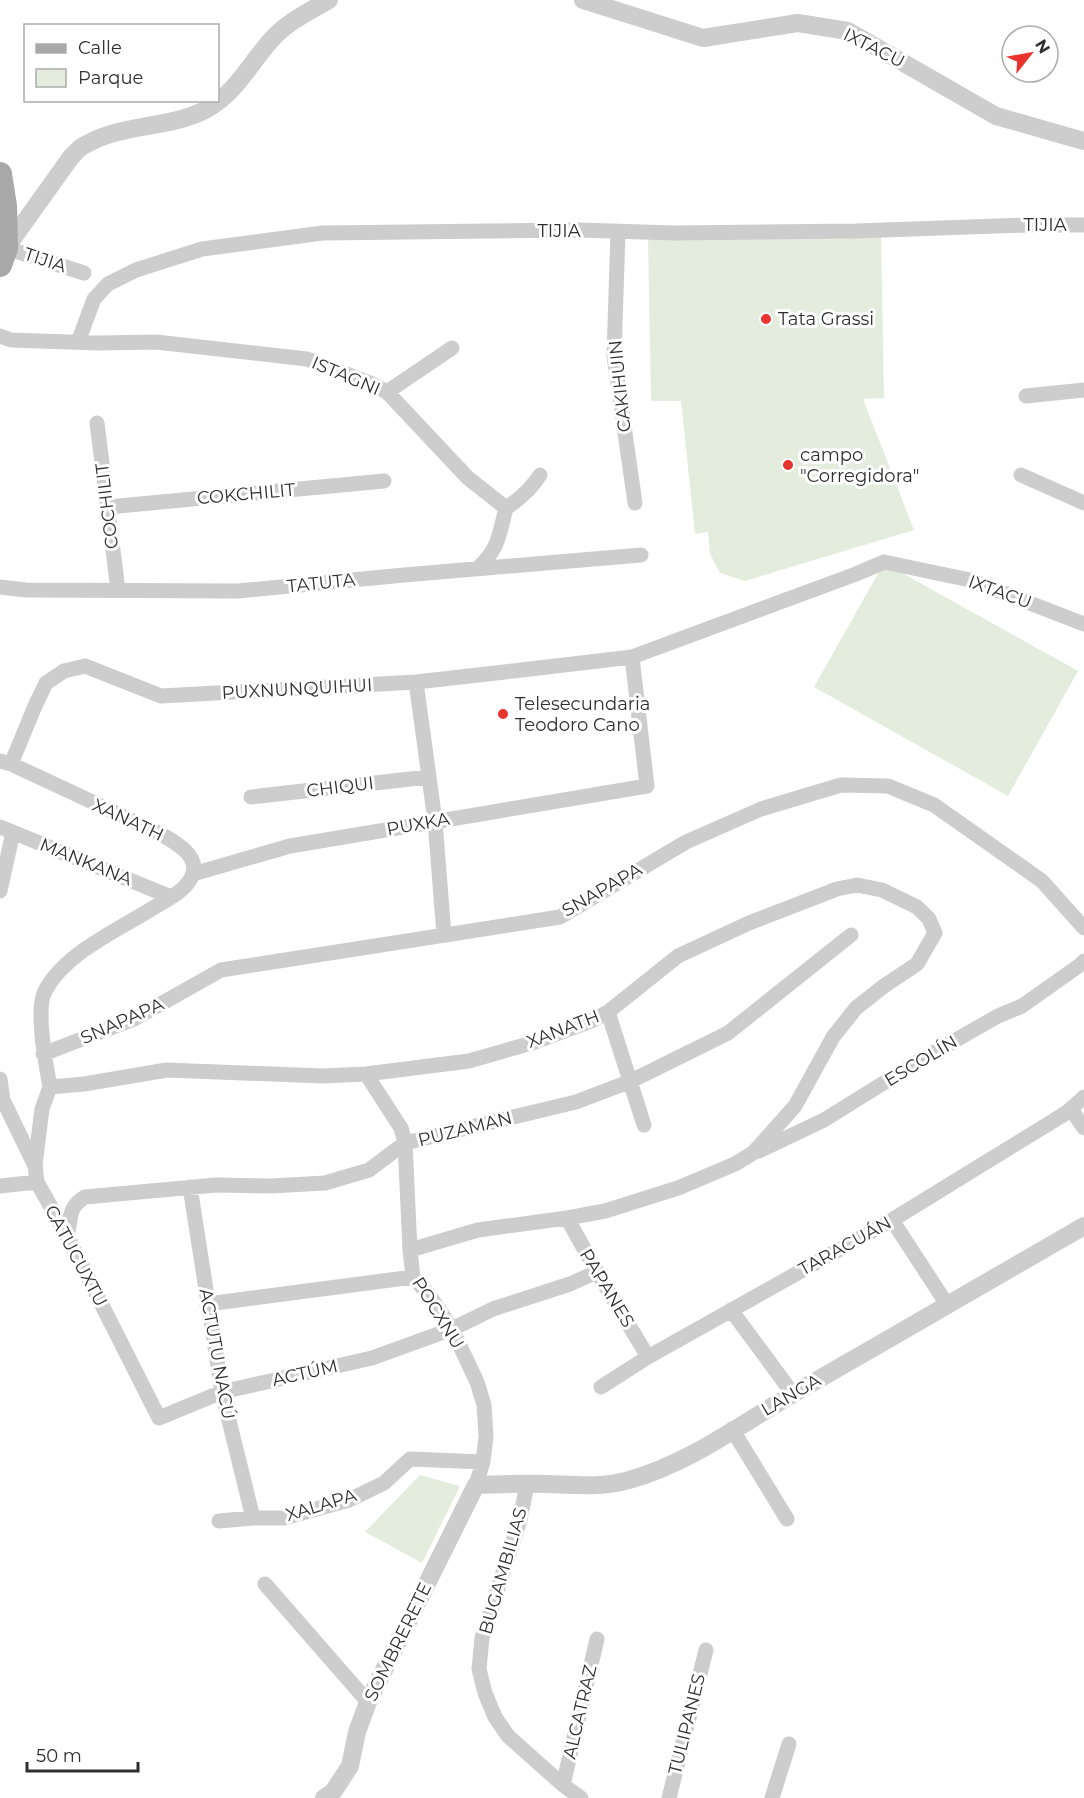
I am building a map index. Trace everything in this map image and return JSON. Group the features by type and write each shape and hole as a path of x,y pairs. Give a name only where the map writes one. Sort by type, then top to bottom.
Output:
{"main road":[{"path":"0,174 5,206 3,257"}],"street":[{"path":"219,100 229,93 273,37 328,0"},
{"name":"IXTACU","path":"583,0 703,38 798,23 848,31 996,116 1084,141"},
{"path":"3,257 71,157 83,145 103,137 190,117 217,102"},
{"name":"TIJIA","path":"78,342 94,299 108,284 136,270 202,249 323,233 579,230 618,232 856,231 1084,225"},
{"name":"CAKIHUIN","path":"618,232 614,356 635,503"},
{"name":"TIJIA","path":"3,257 84,273"},
{"name":"ISTAGNI","path":"0,336 11,340 156,342 307,358 387,392 468,478 506,508"},
{"path":"387,392 452,348"},
{"path":"1026,396 1084,390"},
{"name":"COCHILIT","path":"97,423 118,590"},
{"path":"477,569 488,560 497,546 506,508 521,498 540,475"},
{"path":"1021,475 1084,503"},
{"name":"COKCHILIT","path":"108,507 384,481"},
{"name":"TATUTA","path":"0,587 26,590 238,591 641,555"},
{"name":"IXTACU","path":"638,655 884,562 970,580 1084,624"},
{"name":"PUXNUNQUIHUI","path":"5,763 46,683 64,671 85,666 161,696 416,682 638,655"},
{"name":"PUXKA","path":"193,874 290,846 646,786 638,655"},
{"path":"416,682 435,821 444,935"},
{"name":"XANATH","path":"5,763 181,845 192,860 193,874"},
{"name":"CHIQUI","path":"251,797 428,777"},
{"name":"SNAPAPA","path":"43,1054 134,1019 221,970 560,917 686,842 761,809 841,785 888,786 934,805 1042,881 1084,928"},
{"path":"0,891 6,830"},
{"name":"MANKANA","path":"6,830 171,897"},
{"path":"50,1087 43,1054 42,1013 44,993 56,975 84,950 171,897 188,883 193,874"},
{"name":"XANATH","path":"50,1087 84,1084 167,1070 323,1076 366,1074 469,1061 534,1042 591,1021 608,1011 678,956 749,924 837,889 856,885 882,890 918,908 929,919 935,933 917,964 856,1008 833,1037 795,1106 753,1153 735,1164 678,1188 605,1211 478,1230 410,1250"},
{"name":"PUZAMAN","path":"67,1236 72,1210 77,1202 85,1197 216,1185 271,1186 325,1183 369,1170 405,1143 576,1102 631,1081 728,1033 851,935"},
{"name":"ESCOLÍN","path":"753,1153 824,1120 919,1061 998,1016 1022,1006 1084,961"},
{"path":"608,1011 644,1125"},
{"name":"POCXNU","path":"366,1074 401,1128 405,1143 413,1277 429,1295 452,1329 477,1382 484,1404 486,1436 483,1462 476,1485"},
{"path":"0,1079 3,1100 34,1165"},
{"name":"CATUCUXTU","path":"50,1087 42,1109 34,1165 37,1182 67,1236 159,1418"},
{"name":"TARACUÁN","path":"601,1387 648,1357 892,1220 1071,1109 1084,1097"},
{"path":"1071,1109 1084,1128"},
{"path":"0,1186 37,1182"},
{"name":"ACTUTU NACÚ","path":"190,1187 222,1392 253,1518"},
{"name":"PAPANES","path":"567,1218 648,1357"},
{"path":"892,1220 948,1306"},
{"name":"LANGA","path":"476,1485 609,1485 661,1469 702,1450 732,1429 1084,1226"},
{"path":"452,1329 494,1309 570,1284 597,1272"},
{"path":"207,1304 413,1277"},
{"path":"731,1310 793,1394"},
{"name":"ACTÚM","path":"159,1418 222,1392 372,1358 452,1329"},
{"path":"732,1429 787,1519"},
{"name":"XALAPA","path":"219,1521 284,1518 349,1500 384,1483 410,1459 483,1462"},
{"name":"BUGAMBILIAS","path":"526,1484 520,1520 482,1638 479,1669 491,1709 508,1736 581,1798"},
{"name":"SOMBRERETE","path":"324,1798 333,1792 350,1766 357,1732 368,1702 476,1485"},
{"path":"265,1584 368,1702"},
{"name":"ALCATRAZ","path":"563,1785 597,1639"},
{"name":"TULIPANES","path":"669,1798 706,1650"},
{"path":"772,1798 789,1744"}],"green space":[{"path":"881,237 884,398 863,399 914,530 745,581 720,573 710,554 708,532 695,534 681,401 651,401 648,239"},
{"path":"884,563 1078,671 1008,796 814,687"},
{"path":"420,1475 460,1486 422,1563 365,1532"}],"place":[{"name":"Tata Grassi","path":"766,319"},
{"name":"campo \"Corregidora\"","path":"788,465"},
{"name":"Telesecundaria Teodoro Cano","path":"503,714"}]}
